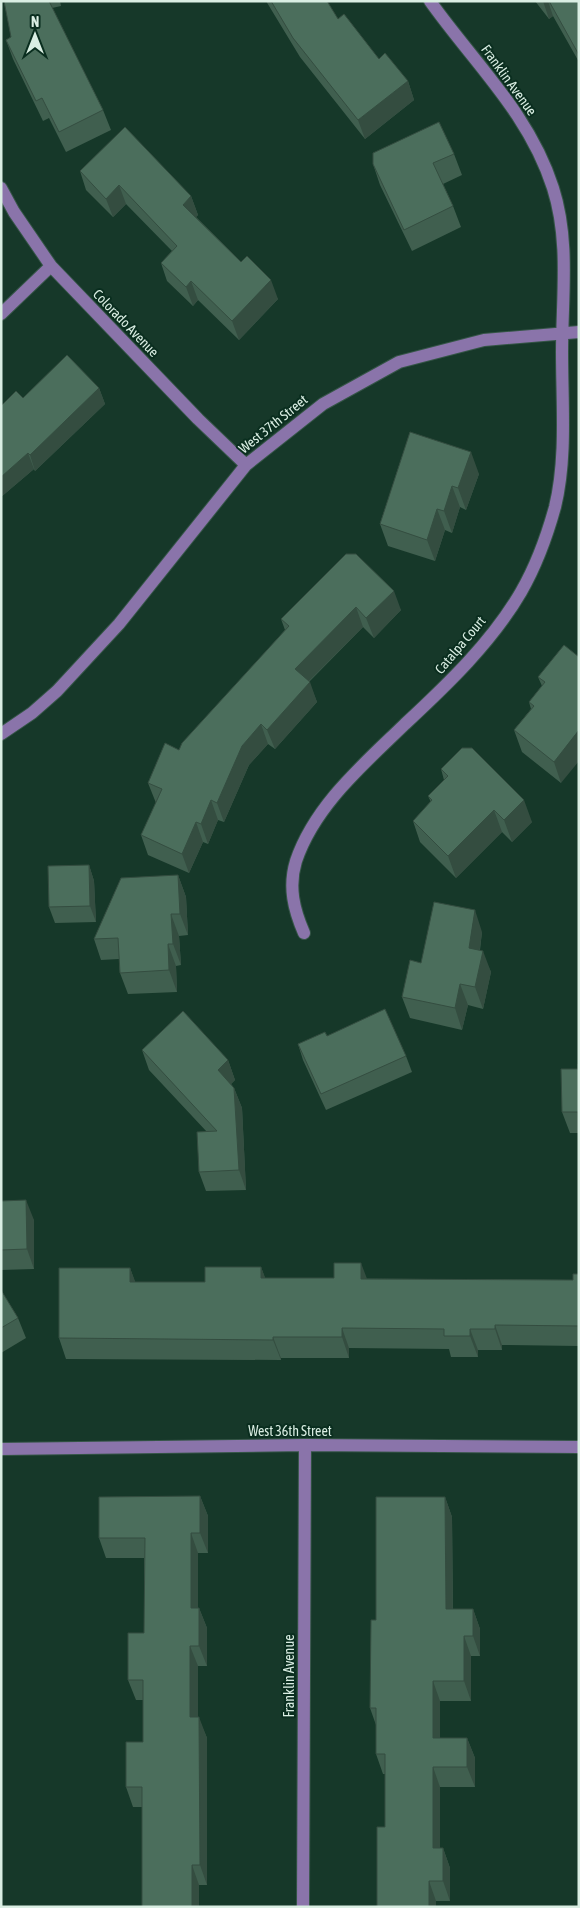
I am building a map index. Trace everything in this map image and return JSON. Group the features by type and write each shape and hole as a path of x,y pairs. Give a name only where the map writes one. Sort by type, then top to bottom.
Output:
{"street":[{"name":"Franklin Avenue","path":"430,1 510,101 535,144 553,187 564,233 562,332"},
{"name":"Colorado Avenue","path":"1,188 14,212 51,266 198,419 246,465"},
{"path":"1,314 51,266"},
{"name":"Catalpa Court","path":"304,933 293,907 292,884 296,861 318,818 354,772 446,685 483,644 521,593 540,553 556,505 561,458 562,332"},
{"name":"West 37th Street","path":"1,734 32,713 57,691 119,624 246,465 323,404 400,362 484,340 579,332"},
{"name":"Franklin Avenue","path":"303,1907 305,1445"},
{"name":"West 36th Street","path":"1,1449 305,1445 579,1447"}],"building":[{"path":"4,1 49,1 103,110 59,132 42,98 36,101 6,40 11,37"},
{"path":"271,1 327,1 338,19 344,14 379,59 385,53 408,81 358,120 293,38"},
{"path":"549,1 579,1 579,55"},
{"path":"439,122 454,154 433,163 453,206 404,230 373,164 373,153"},
{"path":"125,127 191,196 183,205 241,262 247,256 271,280 232,321 191,281 186,287 161,263 177,246 119,185 106,199 80,171"},
{"path":"67,355 99,388 30,455 28,453 1,477 1,406 16,391 23,398"},
{"path":"410,432 471,452 458,488 452,486 444,511 437,509 427,540 380,524"},
{"path":"346,554 356,554 394,591 366,618 356,607 295,669 310,682 267,730 261,724 242,746 217,803 211,800 201,824 196,822 182,854 141,835 162,789 148,783 165,743 179,750 182,743 289,626 281,619"},
{"path":"564,645 579,657 579,730 554,762 514,730 534,706 529,702 545,682 538,677"},
{"path":"462,748 472,748 524,800 504,820 494,810 448,856 413,821 432,800 428,796 448,776 441,769"},
{"path":"89,865 90,906 49,907 48,866"},
{"path":"178,875 180,914 171,914 173,944 168,944 169,970 120,973 118,938 94,939 121,878"},
{"path":"434,902 475,910 469,948 483,951 475,987 460,984 455,1008 402,997 410,960 421,963"},
{"path":"385,1009 406,1056 321,1094 298,1044 325,1032 327,1036"},
{"path":"183,1011 228,1060 218,1070 234,1088 239,1170 199,1172 197,1132 217,1131 142,1050"},
{"path":"578,1064 579,1164 578,1112 562,1112 561,1069 578,1069"},
{"path":"26,1200 27,1249 1,1250 1,1201"},
{"path":"334,1263 361,1263 361,1279 573,1280 573,1274 579,1274 579,1326 495,1325 495,1329 470,1329 470,1336 444,1336 444,1329 342,1328 342,1337 273,1337 273,1340 59,1338 59,1268 130,1268 130,1282 205,1282 205,1267 261,1267 261,1278 334,1278"},
{"path":"1,1290 18,1318 1,1328"},
{"path":"200,1496 200,1533 191,1533 191,1608 199,1608 199,1646 190,1646 190,1717 199,1717 200,1865 192,1865 192,1907 142,1907 142,1787 126,1787 126,1742 143,1742 143,1680 128,1680 128,1633 144,1633 145,1538 99,1538 99,1497"},
{"path":"376,1497 445,1497 446,1609 473,1609 473,1636 464,1636 464,1681 433,1681 433,1738 467,1738 467,1767 433,1767 433,1848 443,1848 443,1881 429,1881 429,1907 377,1907 377,1827 385,1827 385,1754 376,1754 376,1708 370,1708 371,1620 376,1620"}]}
